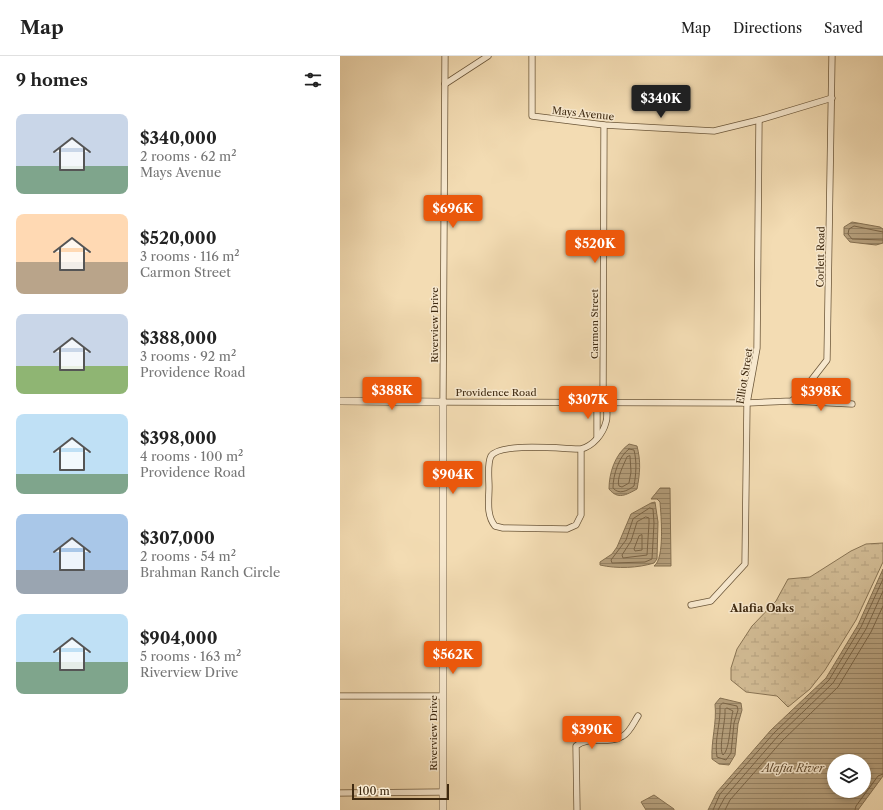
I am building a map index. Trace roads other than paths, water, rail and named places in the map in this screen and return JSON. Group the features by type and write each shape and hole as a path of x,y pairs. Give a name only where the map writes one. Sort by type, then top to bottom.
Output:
{"street":[{"name":"Riverview Drive","path":"443,810 445,56"},
{"path":"445,84 488,56"},
{"name":"Mays Avenue","path":"532,56 532,116 604,125 714,131 759,120 832,98"},
{"name":"Corlett Road","path":"792,402 827,360 832,56"},
{"name":"Elliot Street","path":"691,605 711,601 745,564 747,403 758,348 759,120"},
{"name":"Carmon Street","path":"602,403 604,125"},
{"name":"Providence Road","path":"340,402 747,403"},
{"path":"747,403 792,402 852,404"},
{"path":"597,438 602,403"},
{"path":"581,449 581,515 576,525 567,529 503,528 495,526 489,516 489,464 492,455 496,451 516,447 581,449 588,447 597,438 606,422 602,403"},
{"path":"340,696 443,696"},
{"path":"577,810 576,746 582,741 614,740 624,735 638,716"},
{"path":"340,793 443,792"}],"water":[{"path":"852,222 880,227 883,229 883,243 876,245 850,242 844,235 844,227"},
{"path":"629,444 637,446 639,457 640,468 637,489 626,495 619,495 609,489 610,477 617,458"},
{"path":"660,488 670,488 671,566 654,566 660,555 662,536 660,502 657,499 651,499"},
{"path":"655,502 658,522 657,559 654,563 627,567 600,565 600,562 612,554 617,547 631,514"},
{"name":"Alafia River","path":"883,569 883,776 871,792 871,754 827,754 827,798 867,798 858,810 708,810 717,792 771,730 826,678 858,625"},
{"path":"720,698 741,703 742,710 738,724 735,755 729,765 719,764 712,759 715,704"},
{"path":"654,795 674,810 646,810 641,802"}],"district":[{"name":"Alafia Oaks","path":"762,608"}]}
